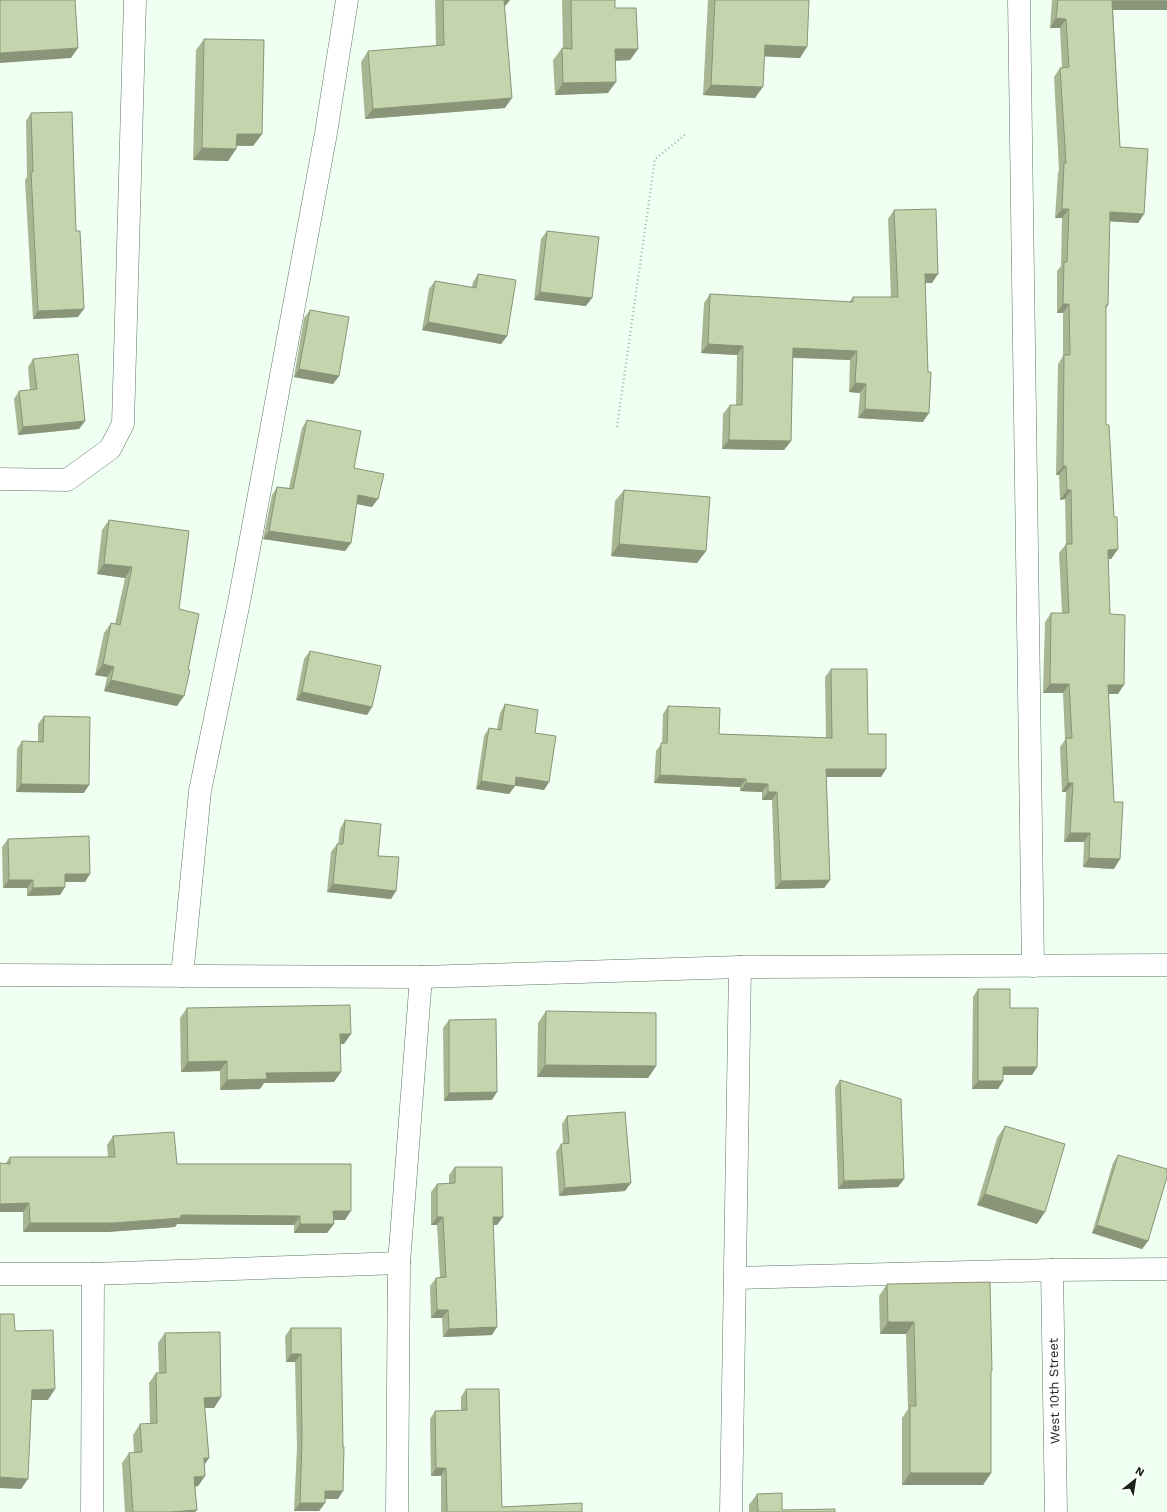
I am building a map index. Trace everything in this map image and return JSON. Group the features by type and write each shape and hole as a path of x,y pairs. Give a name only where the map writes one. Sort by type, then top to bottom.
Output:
{"street":[{"path":"0,479 67,480 110,449 123,424 135,0"},
{"path":"182,976 200,791 240,597 323,148 347,0"},
{"path":"1019,0 1032,966"},
{"path":"0,975 421,977 740,967 1167,964"},
{"path":"731,1512 740,967"},
{"path":"397,1512 398,1263 421,977"},
{"path":"0,1274 93,1274 398,1263"},
{"path":"736,1278 1052,1270 1167,1269"},
{"name":"West 10th Street","path":"1052,1270 1056,1512"},
{"path":"92,1512 93,1274"}],"path":[{"path":"617,427 655,159 685,135"}],"building":[{"path":"0,0 75,0 78,48 0,53"},
{"path":"443,0 504,0 512,98 373,109 368,51 444,45"},
{"path":"571,0 615,0 615,8 636,8 638,49 615,49 616,82 563,83 562,48 572,49"},
{"path":"715,0 809,0 807,47 765,45 763,87 711,85"},
{"path":"1058,0 1167,0 1112,1 1120,147 1148,149 1144,214 1110,212 1108,305 1106,305 1106,425 1109,425 1114,517 1117,517 1118,549 1108,550 1110,614 1125,615 1124,685 1108,685 1114,802 1123,802 1120,859 1089,858 1090,833 1070,833 1073,783 1068,783 1066,738 1072,738 1069,684 1050,684 1051,613 1069,613 1066,544 1072,544 1071,490 1067,490 1066,466 1063,466 1064,355 1070,355 1069,304 1063,304 1064,262 1067,262 1069,209 1062,209 1064,163 1066,163 1060,68 1069,67 1066,19 1056,18"},
{"path":"204,39 264,40 262,134 237,134 236,149 202,148"},
{"path":"72,112 76,231 80,231 84,309 38,311 31,172 33,172 31,113"},
{"path":"936,209 938,274 925,274 928,372 931,372 929,413 865,409 866,384 855,383 857,351 793,348 791,441 729,440 730,405 742,405 743,346 708,344 710,294 853,302 853,297 898,297 894,210"},
{"path":"547,231 599,237 592,298 540,292"},
{"path":"478,274 516,280 507,336 428,322 435,281 476,288"},
{"path":"310,310 349,317 339,376 299,369"},
{"path":"78,354 85,421 23,427 19,391 37,389 33,359"},
{"path":"307,420 361,431 354,468 384,474 378,499 358,495 351,543 269,531 277,487 293,489"},
{"path":"624,490 710,497 706,551 619,544"},
{"path":"109,520 189,531 179,609 199,614 188,670 190,670 184,696 111,680 114,667 103,664 111,623 120,625 132,567 104,564"},
{"path":"310,651 381,666 372,707 302,692"},
{"path":"831,669 867,669 868,734 886,734 886,769 826,769 830,880 781,881 777,792 768,792 768,784 746,783 746,779 660,775 661,743 667,743 668,706 720,708 719,734 832,738"},
{"path":"505,704 538,710 535,733 556,736 549,782 516,777 515,786 481,781 489,728 501,730"},
{"path":"44,716 90,717 89,785 21,784 22,741 43,742"},
{"path":"345,820 381,824 378,856 399,857 396,891 333,884 337,844 343,844"},
{"path":"89,836 90,874 65,874 65,887 33,888 33,880 9,880 8,839"},
{"path":"978,989 1010,989 1010,1008 1038,1008 1037,1067 1003,1067 1003,1081 978,1081"},
{"path":"350,1005 351,1034 340,1034 341,1072 266,1073 267,1079 227,1080 227,1061 188,1062 187,1008"},
{"path":"546,1011 656,1013 656,1066 545,1065"},
{"path":"496,1019 497,1092 449,1093 449,1020"},
{"path":"840,1080 901,1099 904,1179 844,1181"},
{"path":"625,1112 631,1183 565,1188 561,1144 569,1143 567,1116"},
{"path":"1005,1126 1065,1144 1045,1212 985,1194"},
{"path":"174,1132 177,1164 351,1164 351,1211 333,1211 334,1224 300,1224 300,1216 181,1215 181,1218 113,1223 30,1223 29,1203 0,1204 0,1163 10,1164 10,1157 115,1157 113,1136"},
{"path":"1118,1155 1167,1169 1167,1177 1148,1241 1097,1225"},
{"path":"455,1167 502,1167 503,1217 493,1217 497,1327 449,1329 448,1310 437,1310 436,1278 446,1277 443,1217 437,1217 437,1184 455,1183"},
{"path":"990,1282 992,1371 991,1473 910,1473 910,1406 916,1406 914,1322 888,1322 887,1284"},
{"path":"0,1314 14,1314 15,1331 53,1330 55,1389 32,1390 28,1479 0,1477"},
{"path":"291,1328 341,1328 344,1447 343,1491 325,1491 325,1503 300,1503 302,1439 301,1354 291,1354"},
{"path":"220,1332 221,1397 204,1398 209,1458 204,1458 205,1476 194,1477 197,1510 133,1512 129,1453 142,1452 140,1424 157,1423 156,1373 166,1373 165,1333"},
{"path":"466,1389 499,1389 502,1507 582,1503 582,1512 447,1512 446,1468 436,1468 435,1411 467,1410"},
{"path":"782,1493 782,1510 835,1509 835,1512 758,1512 757,1494"}]}
